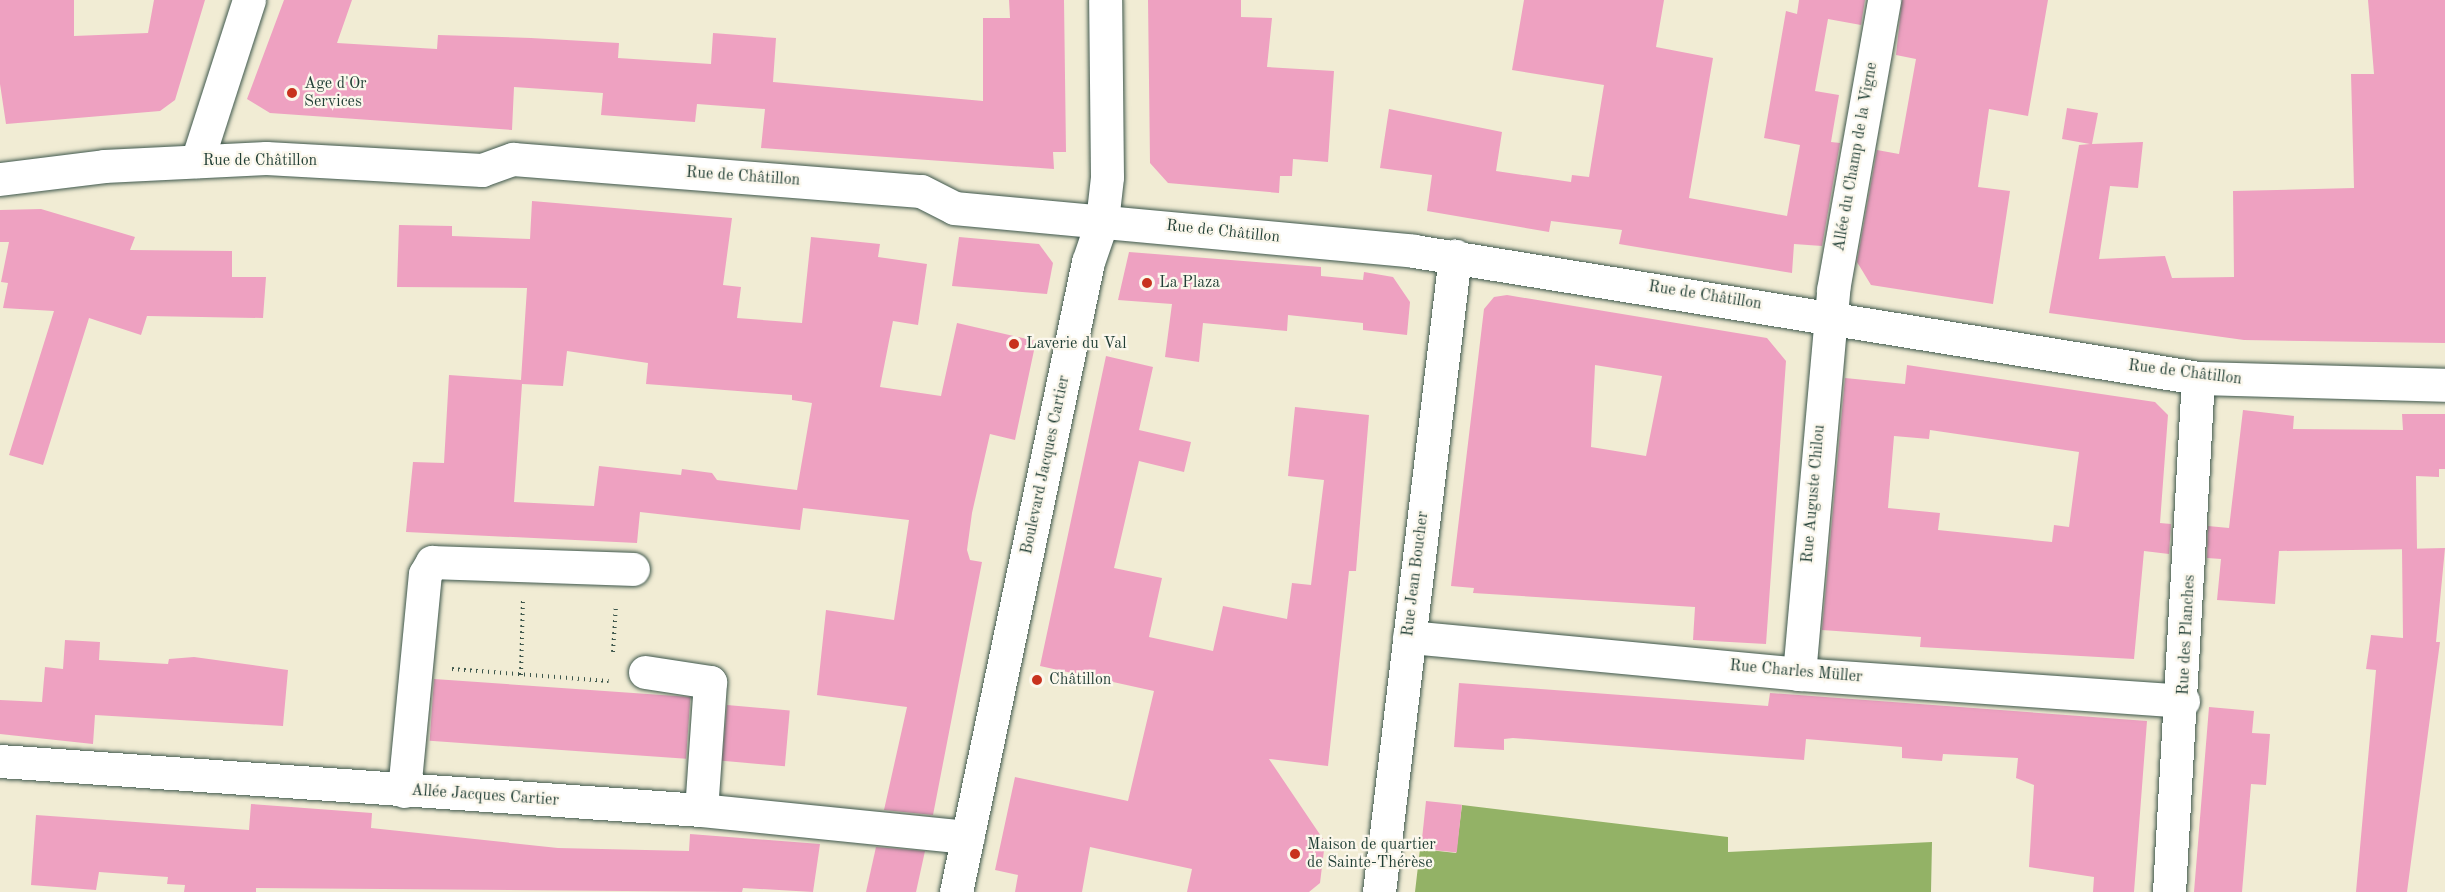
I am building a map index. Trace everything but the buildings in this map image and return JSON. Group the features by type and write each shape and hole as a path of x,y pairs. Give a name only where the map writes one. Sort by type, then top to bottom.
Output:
{"street":[{"path":"197,160 249,0"},
{"name":"Boulevard Jacques Cartier","path":"956,892 1088,262 1102,221 1107,177 1105,0"},
{"name":"Allée du Champ de la Vigne","path":"1830,315 1884,0"},
{"name":"Rue de Châtillon","path":"0,179 197,160 266,158 482,170 513,159 921,191 954,208 1455,256 1830,315 2198,378 2445,385"},
{"name":"Rue Jean Boucher","path":"1379,892 1455,256"},
{"name":"Rue Auguste Chilou","path":"1799,674 1830,315"},
{"name":"Rue des Planches","path":"2169,892 2183,701 2198,378"},
{"path":"405,791 425,574 432,562 633,569"},
{"name":"Rue Charles Müller","path":"1409,637 1799,674 2183,701"},
{"path":"645,672 710,682 701,810"},
{"name":"Allée Jacques Cartier","path":"0,761 701,810 969,837"}],"path":[{"path":"512,597 535,598"},
{"path":"521,675 523,598"},
{"path":"605,602 617,603 613,659"},
{"path":"449,659 448,669 521,675 611,681 612,670"}],"green space":[{"path":"1462,805 1728,837 1728,852 1932,842 1931,892 1415,892 1420,849 1456,853"}],"place":[{"name":"Age d'Or Services","path":"292,93"},
{"name":"La Plaza","path":"1147,283"},
{"name":"Laverie du Val","path":"1014,344"},
{"name":"Châtillon","path":"1037,680"},
{"name":"Maison de quartier de Sainte-Thérèse","path":"1295,854"}]}
